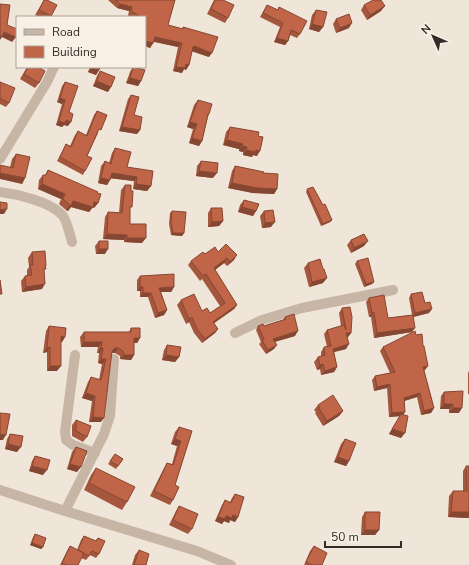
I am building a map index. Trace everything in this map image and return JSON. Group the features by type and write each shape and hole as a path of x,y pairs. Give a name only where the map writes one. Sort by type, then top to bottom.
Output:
{"street":[{"path":"0,159 47,82 54,68"},
{"path":"0,192 16,194 53,207 64,216 72,242"},
{"path":"235,333 262,320 302,308 393,290"},
{"path":"75,356 65,432 66,440 73,445 95,454"},
{"path":"65,511 95,454 110,416 114,359"},
{"path":"0,490 196,551 231,565"}],"building":[{"path":"44,0 57,5 51,16 39,10"},
{"path":"116,0 175,0 168,25 183,29 183,27 218,37 212,53 194,46 189,65 186,64 185,68 176,67 182,43 155,37 153,43 146,41 146,16 139,16 131,11 132,7 120,4"},
{"path":"215,0 223,0 234,5 228,18 211,9"},
{"path":"373,0 381,0 385,6 370,15 364,5"},
{"path":"0,4 10,5 7,25 16,29 16,37 4,32 2,37 0,36"},
{"path":"267,5 278,10 279,7 307,21 300,34 291,30 288,41 277,38 283,23 263,13"},
{"path":"316,10 327,12 323,27 312,24"},
{"path":"349,14 352,23 340,28 336,19"},
{"path":"27,68 40,68 45,71 39,83 24,74"},
{"path":"133,68 145,70 141,81 130,78"},
{"path":"100,71 115,77 111,87 97,81"},
{"path":"0,82 15,88 9,103 0,98"},
{"path":"65,82 78,86 69,112 73,114 71,122 66,120 65,123 59,121 65,100 60,98"},
{"path":"131,95 139,97 134,115 142,117 140,130 122,127"},
{"path":"198,100 212,104 208,114 202,141 192,138 197,124 190,122"},
{"path":"97,111 107,115 87,156 92,158 85,171 60,157 66,144 71,147 78,131 87,136"},
{"path":"230,127 259,132 258,136 263,137 260,151 256,150 255,152 246,150 247,147 242,146 243,144 227,140"},
{"path":"115,148 131,152 127,167 153,171 151,186 136,184 137,177 112,173 110,180 101,178 105,161 111,164"},
{"path":"16,154 30,157 25,178 0,173 0,165 13,168"},
{"path":"201,161 218,163 217,173 199,171"},
{"path":"235,166 264,172 263,173 278,174 277,189 257,188 232,183"},
{"path":"48,170 98,192 97,193 101,194 98,203 94,202 93,207 73,201 71,206 63,199 65,194 42,184 43,175 46,175"},
{"path":"125,185 131,185 131,191 133,191 132,207 130,207 130,224 146,224 146,238 127,238 127,235 107,234 108,212 122,213"},
{"path":"313,187 323,205 325,204 332,220 323,224 307,189"},
{"path":"244,200 259,204 256,211 242,207"},
{"path":"0,202 7,203 7,209 0,210"},
{"path":"211,208 222,208 223,221 212,222"},
{"path":"273,210 275,222 265,223 264,211"},
{"path":"172,211 186,212 184,233 173,233 171,222"},
{"path":"364,234 368,241 354,248 351,240"},
{"path":"99,241 108,241 108,249 99,249"},
{"path":"226,244 237,255 230,262 227,258 214,268 237,305 213,322 218,329 205,339 197,329 192,317 189,319 181,300 194,294 202,311 207,308 210,313 225,303 206,274 203,276 191,261 203,252 205,254 215,247 218,252"},
{"path":"45,251 45,284 26,287 25,276 32,275 30,265 33,265 32,252"},
{"path":"368,258 374,282 366,284 357,261"},
{"path":"320,259 327,278 312,282 308,263"},
{"path":"174,274 174,287 159,288 167,310 158,313 151,293 143,293 143,287 140,287 140,276"},
{"path":"0,280 2,294 0,294"},
{"path":"422,292 425,303 430,302 432,309 415,313 411,294"},
{"path":"384,295 388,318 413,315 415,328 377,333 374,312 372,313 369,298"},
{"path":"350,307 352,317 351,333 346,333 349,344 333,349 337,367 325,371 323,364 320,365 318,357 325,355 324,347 331,346 327,330 344,325 346,330 342,308"},
{"path":"294,314 298,331 273,339 277,345 268,350 262,340 264,339 258,326 263,324 264,326 286,319 285,317"},
{"path":"49,326 66,328 65,337 61,336 61,366 50,366 50,347 47,348"},
{"path":"131,328 140,328 140,338 134,338 134,355 124,355 123,351 118,348 115,348 112,351 104,418 93,417 95,396 86,393 91,377 101,380 106,359 101,359 103,348 101,348 102,342 84,342 84,332 131,332"},
{"path":"415,331 416,335 422,334 423,346 428,366 423,367 434,408 424,411 420,393 404,398 405,412 392,413 390,384 377,387 375,376 395,372 383,347"},
{"path":"167,345 181,347 179,357 166,355"},
{"path":"463,391 462,408 453,408 453,404 444,404 444,392"},
{"path":"333,395 343,411 327,421 318,405"},
{"path":"0,413 10,414 6,435 0,434"},
{"path":"401,414 408,416 405,433 392,429"},
{"path":"76,420 91,426 87,437 76,431"},
{"path":"179,427 192,431 175,485 179,487 173,500 154,491 167,463 173,465 181,441 175,439"},
{"path":"10,434 23,436 21,447 8,444"},
{"path":"345,439 356,443 349,461 338,457"},
{"path":"76,447 87,451 81,467 70,464"},
{"path":"115,454 123,459 118,466 110,461"},
{"path":"35,456 50,460 47,470 32,466"},
{"path":"466,466 469,466 469,512 451,512 453,491 467,491"},
{"path":"96,468 135,487 127,502 89,483"},
{"path":"235,494 244,497 238,517 233,515 232,518 226,516 225,519 218,517 225,500 231,503"},
{"path":"179,506 198,514 192,529 173,520"},
{"path":"365,512 380,512 379,530 365,530"},
{"path":"35,534 46,538 43,547 32,543"},
{"path":"84,536 96,541 98,538 105,541 99,554 92,551 89,556 78,550"},
{"path":"70,546 84,553 78,565 66,565 62,563"},
{"path":"314,546 327,553 322,565 312,565 306,562"},
{"path":"139,550 149,554 146,565 134,565"}]}
